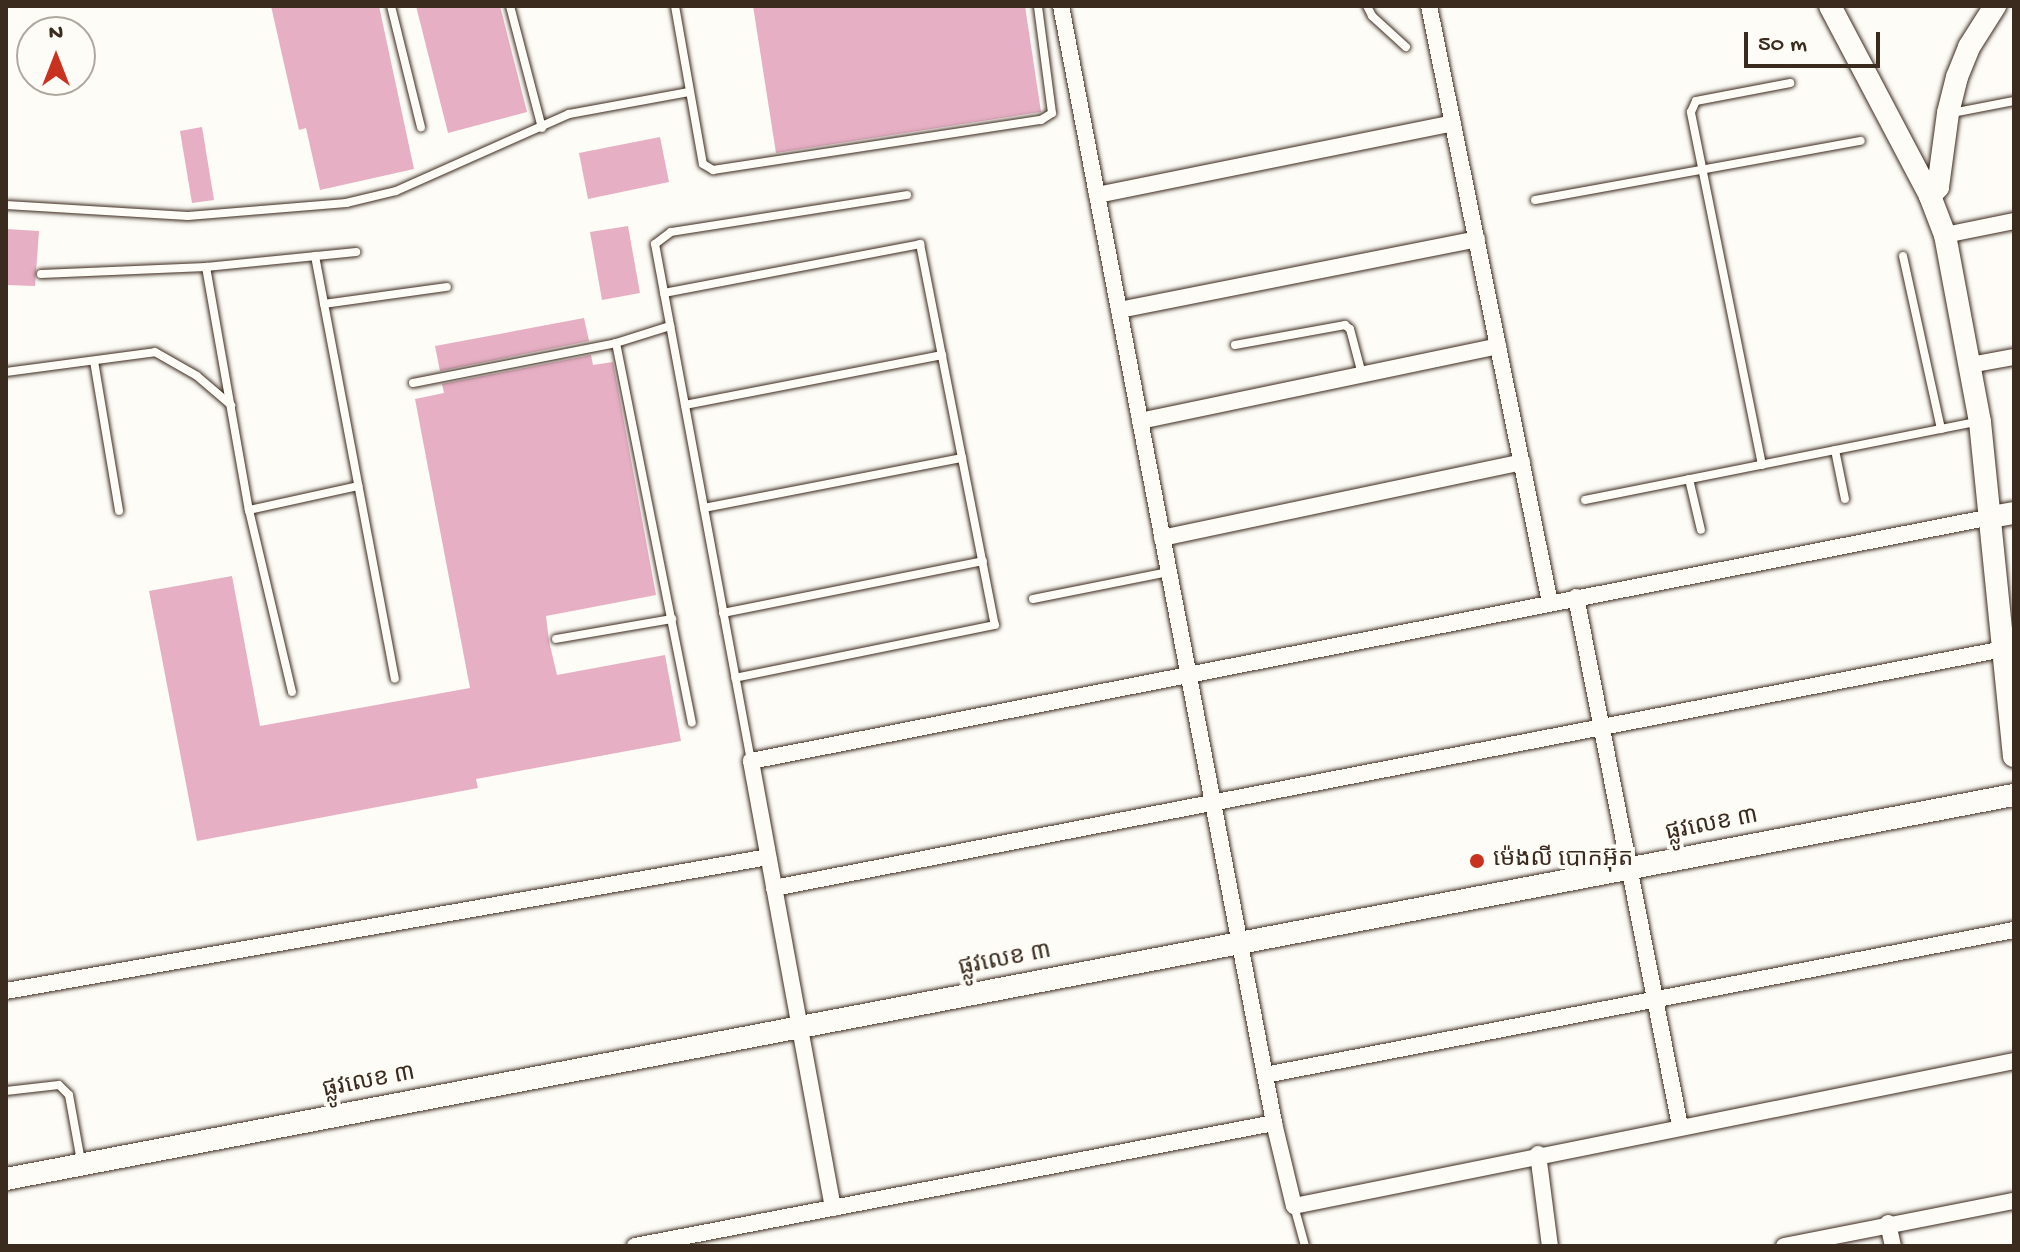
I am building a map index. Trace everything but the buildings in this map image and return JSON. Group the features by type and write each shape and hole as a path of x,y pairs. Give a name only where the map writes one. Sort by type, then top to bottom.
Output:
{"street":[{"path":"1061,6 1274,1123 1294,1206 1538,1154 2014,1061"},
{"path":"1429,6 1550,603"},
{"path":"1830,6 1930,196 1945,235 1980,422 2008,648 2014,756"},
{"path":"1930,196 1938,187 1948,113 1969,47 1995,6"},
{"path":"1097,195 1453,123"},
{"path":"1945,235 2014,221"},
{"path":"1119,310 1477,239"},
{"path":"1140,421 1498,346"},
{"path":"1970,365 2014,357"},
{"path":"1162,538 1522,462"},
{"path":"833,1208 751,761 2014,513"},
{"path":"1576,597 1680,1126"},
{"path":"774,888 2008,648"},
{"name":"ផ្លូវលេខ ៣","path":"6,1179 2014,795"},
{"path":"6,991 768,857"},
{"path":"1265,1075 2014,930"},
{"path":"635,1246 1274,1123"},
{"path":"1538,1154 1550,1246"},
{"path":"1784,1246 1888,1223 2014,1201"},
{"path":"1888,1223 1893,1246"}],"lane":[{"path":"391,6 421,127"},
{"path":"510,6 542,128"},
{"path":"675,6 703,164 713,170 1041,120 1052,113 1038,6"},
{"path":"1367,6 1372,16 1406,47"},
{"path":"1762,465 1691,112 1696,101 1790,83"},
{"path":"6,205 188,216 346,203 396,191 569,114 689,92"},
{"path":"1948,113 2014,101"},
{"path":"1535,200 1861,141"},
{"path":"751,761 655,244 671,232 907,195"},
{"path":"664,293 920,244 995,625 735,678"},
{"path":"41,274 206,267 356,252"},
{"path":"315,256 395,679"},
{"path":"1903,256 1941,429"},
{"path":"206,267 249,510 292,692"},
{"path":"324,304 447,287"},
{"path":"1235,345 1345,325 1350,329 1362,374"},
{"path":"413,383 616,343 670,326"},
{"path":"616,343 692,722"},
{"path":"6,372 155,352 197,376 231,405"},
{"path":"685,405 942,355"},
{"path":"94,361 119,511"},
{"path":"1585,500 1980,422"},
{"path":"1835,450 1845,499"},
{"path":"704,508 962,458"},
{"path":"1689,479 1701,530"},
{"path":"249,510 358,486"},
{"path":"723,613 983,561"},
{"path":"1033,599 1169,571"},
{"path":"556,639 672,619"},
{"path":"6,1091 45,1084 59,1085 69,1095 82,1165"},
{"path":"1294,1206 1305,1246"}],"place":[{"name":"ម៉េងលី បោកអ៊ុត","path":"1477,861"}]}
